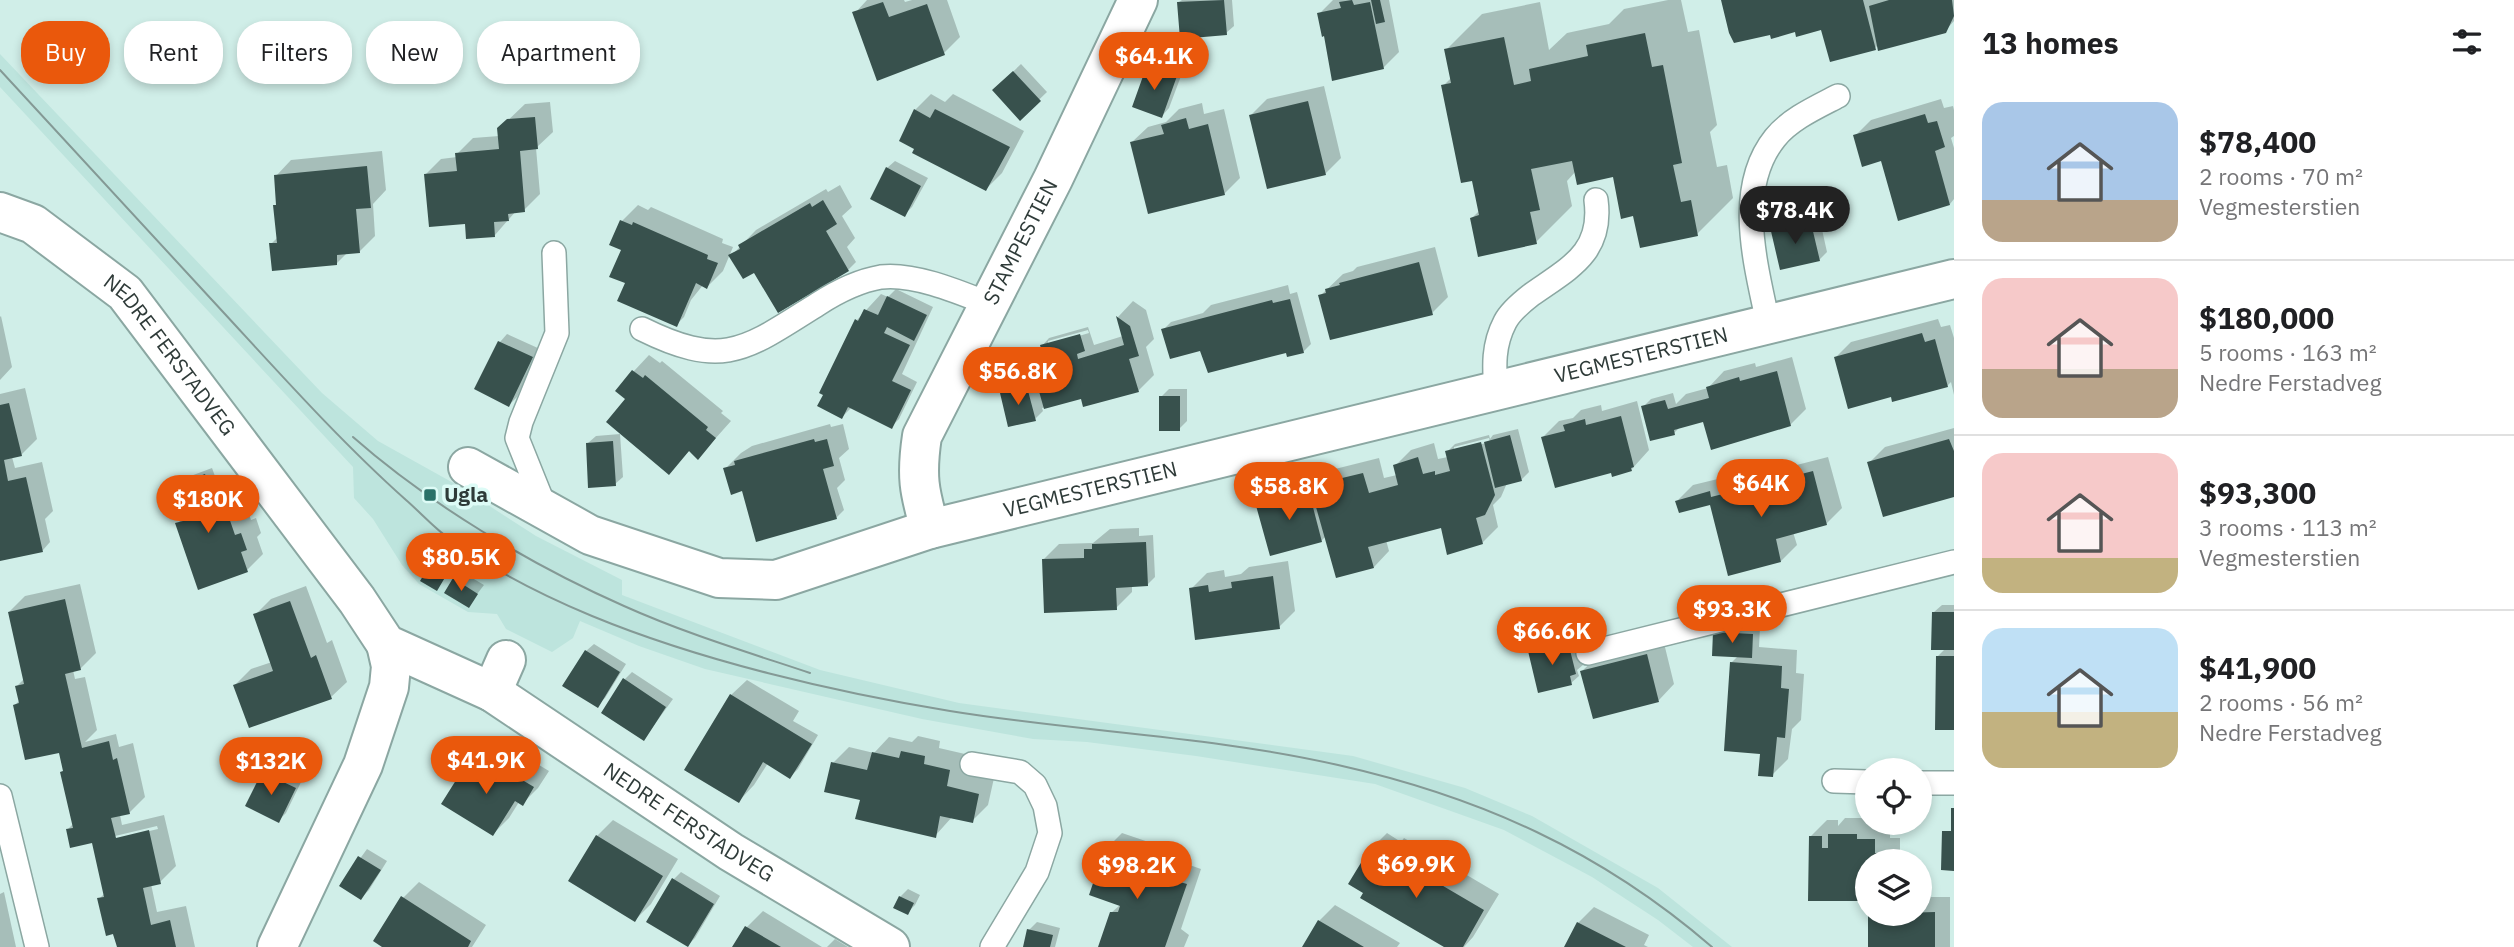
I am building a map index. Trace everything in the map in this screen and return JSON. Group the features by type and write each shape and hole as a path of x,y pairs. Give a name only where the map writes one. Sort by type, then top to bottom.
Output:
{"street":[{"name":"STAMPESTIEN","path":"930,530 919,490 918,463 922,436 1053,179 1138,0"},
{"name":"NEDRE FERSTADVEG","path":"0,212 33,224 124,293 357,600 386,644 499,676 731,852 890,947"},
{"name":"VEGMESTERSTIEN","path":"468,467 590,535 719,578 776,580 930,530 1954,279"},
{"path":"277,947 363,765 389,687 391,666 386,644"}],"lane":[{"path":"1768,323 1755,257 1752,197 1760,163 1775,137 1801,117 1838,96"},
{"path":"1496,391 1493,358 1505,321 1523,301 1580,260 1593,240 1598,219 1596,200"},
{"path":"546,510 517,438 520,422 557,333 554,253"},
{"path":"642,329 672,344 689,348 734,350 769,335 856,283 884,277 911,279 950,289 989,304"},
{"path":"1588,653 1954,562"},
{"path":"972,764 1020,772 1035,785 1045,806 1050,833 1037,872 992,947"},
{"path":"1834,781 1855,782"},
{"path":"1932,782 1954,783"},
{"path":"0,796 37,947"}],"shaded area":[{"path":"0,54 21,76 21,84 28,84 322,393 378,441 457,485 536,536 622,580 622,595 820,670 959,703 1353,756 1465,788 1532,816 1658,888 1732,947 1693,947 1658,920 1592,877 1504,830 1375,784 1196,756 1087,742 1033,739 922,719 705,669 639,646 580,621 573,638 552,652 506,629 497,614 468,612 419,584 402,565 373,519 354,498 353,467 0,87"}],"building":[{"path":"1224,0 1227,35 1180,39 1177,2"},
{"path":"1352,0 1354,5 1370,2 1384,69 1332,81 1317,13 1341,8 1339,2"},
{"path":"1371,0 1380,0 1385,22 1376,24"},
{"path":"1721,0 1863,0 1876,50 1830,62 1821,30 1796,37 1795,32 1771,39 1770,35 1734,43"},
{"path":"1889,0 1952,0 1954,16 1946,33 1878,51 1869,6"},
{"path":"883,2 889,17 927,4 945,55 877,81 852,12"},
{"path":"1645,33 1652,67 1663,65 1682,163 1673,165 1681,202 1691,200 1698,236 1640,248 1633,216 1621,219 1613,177 1577,185 1572,161 1531,169 1540,210 1530,212 1537,244 1478,257 1470,218 1479,215 1472,181 1461,183 1441,85 1451,83 1444,49 1504,37 1514,85 1531,81 1529,69 1588,56 1586,45"},
{"path":"1147,65 1177,76 1162,118 1132,107"},
{"path":"1013,71 1041,101 1020,121 992,90"},
{"path":"1308,101 1326,175 1267,189 1249,115"},
{"path":"914,109 930,118 935,109 1010,147 986,191 912,153 914,149 899,141"},
{"path":"1925,114 1928,123 1937,121 1945,147 1935,151 1950,205 1898,221 1881,161 1862,167 1853,135"},
{"path":"535,117 538,149 520,151 525,212 508,214 509,221 494,222 495,237 466,239 465,224 429,227 424,174 457,171 455,153 499,149 497,128 507,119"},
{"path":"1186,118 1189,129 1208,124 1225,195 1148,214 1130,142 1164,134 1161,125"},
{"path":"367,166 371,208 356,209 360,253 337,255 337,265 272,271 269,243 277,243 273,205 276,205 274,175"},
{"path":"886,167 921,186 905,217 870,199"},
{"path":"823,200 837,224 826,231 849,271 778,313 754,273 743,279 728,255 740,249 738,245 810,203 812,207"},
{"path":"620,220 632,225 633,222 708,255 707,259 718,263 707,289 696,283 677,327 617,301 625,283 609,277 621,250 609,245"},
{"path":"1784,223 1785,229 1811,223 1820,261 1780,270 1770,227"},
{"path":"1419,262 1433,315 1330,340 1318,295 1326,293 1325,289 1340,285 1339,283"},
{"path":"887,296 927,315 914,341 887,327 884,333 910,345 892,381 911,390 892,429 848,407 842,419 817,406 823,395 819,393 855,319 858,321 864,309 878,315"},
{"path":"1290,299 1304,353 1287,357 1286,353 1208,373 1200,351 1170,359 1161,329 1272,300 1273,303"},
{"path":"1116,316 1130,326 1139,356 1129,359 1139,392 1083,407 1081,399 1044,409 1031,363 1044,360 1040,345 1080,334 1085,351 1077,354 1078,359 1124,345"},
{"path":"1922,333 1925,342 1935,339 1948,387 1892,402 1891,397 1848,409 1834,357"},
{"path":"498,341 533,357 509,407 474,389"},
{"path":"632,370 643,378 645,375 708,427 706,430 716,438 698,460 689,451 669,475 606,422 625,399 615,391"},
{"path":"1777,371 1791,426 1711,450 1703,422 1674,430 1675,435 1650,441 1641,406 1665,400 1668,409 1709,398 1706,387 1739,377 1740,381"},
{"path":"1027,387 1036,421 1008,427 1000,393"},
{"path":"1159,396 1180,396 1180,431 1159,431"},
{"path":"9,403 22,456 4,460 8,481 26,477 43,552 0,561 0,405"},
{"path":"1621,416 1634,467 1631,468 1632,471 1612,477 1611,473 1555,488 1541,437 1565,431 1563,425 1585,419 1586,425"},
{"path":"1510,435 1522,481 1495,488 1484,442"},
{"path":"814,439 815,442 827,439 834,466 823,469 837,519 756,542 742,491 731,495 723,468 735,465 734,461"},
{"path":"1949,439 1954,451 1954,497 1883,517 1867,462"},
{"path":"613,441 616,486 588,488 586,443"},
{"path":"1481,442 1495,495 1485,515 1476,518 1483,544 1447,555 1441,528 1368,547 1374,568 1336,578 1316,507 1322,505 1317,484 1363,473 1369,493 1398,485 1393,465 1418,457 1423,474 1435,471 1435,475 1450,471 1445,451"},
{"path":"1813,471 1827,525 1776,539 1781,562 1728,576 1710,505 1679,513 1675,501 1710,491 1711,497"},
{"path":"205,474 217,509 225,506 235,535 241,533 247,550 241,552 248,572 198,590 175,523 183,521 170,487"},
{"path":"1308,488 1322,542 1270,556 1255,502"},
{"path":"1146,542 1148,586 1116,588 1117,610 1044,613 1042,559 1084,558 1084,549 1092,549 1092,544"},
{"path":"430,564 447,574 437,591 420,581"},
{"path":"1273,576 1280,629 1195,640 1189,588 1208,585 1209,592 1232,588 1231,582"},
{"path":"453,578 478,594 469,608 444,593"},
{"path":"65,599 81,670 65,674 82,748 109,741 113,760 117,758 130,814 111,818 116,838 149,830 161,884 143,888 151,925 170,920 176,947 117,947 113,934 106,936 97,898 104,897 92,843 70,848 66,829 73,828 60,772 63,771 59,753 25,760 13,705 19,703 15,686 24,684 8,612"},
{"path":"290,601 311,658 316,655 332,699 249,728 233,685 273,671 253,614"},
{"path":"1932,612 1954,612 1954,650 1931,650"},
{"path":"1713,632 1753,634 1752,658 1712,656"},
{"path":"1568,642 1576,674 1570,676 1572,685 1538,693 1528,651"},
{"path":"585,650 620,672 598,708 562,686"},
{"path":"1647,654 1659,702 1593,719 1580,671"},
{"path":"1936,656 1954,656 1954,730 1935,730"},
{"path":"1730,662 1782,666 1781,688 1789,689 1785,738 1777,737 1773,777 1758,776 1760,754 1724,751"},
{"path":"623,678 666,707 644,741 601,713"},
{"path":"730,694 812,744 790,779 763,762 739,803 684,770"},
{"path":"901,751 925,756 924,764 950,770 947,786 979,794 973,823 940,816 936,838 855,819 860,800 824,792 831,762 867,770 872,752 899,758"},
{"path":"470,758 498,774 502,768 534,787 523,806 515,801 493,836 441,804"},
{"path":"262,772 296,788 279,823 245,806"},
{"path":"1951,808 1954,808 1954,871 1941,870 1942,831 1951,831"},
{"path":"1828,834 1855,834 1857,839 1875,839 1875,849 1855,849 1855,901 1808,901 1809,836 1822,836 1822,848 1828,848"},
{"path":"596,835 663,876 635,922 568,881"},
{"path":"1105,848 1169,870 1166,878 1187,884 1165,947 1098,947 1110,912 1118,912 1120,906 1089,895"},
{"path":"1370,848 1385,857 1387,853 1484,910 1463,947 1444,947 1360,898 1363,893 1348,884"},
{"path":"358,856 381,870 361,900 339,886"},
{"path":"672,878 714,904 688,947 646,922"},
{"path":"401,896 471,941 468,947 382,947 373,941"},
{"path":"899,896 914,903 908,915 893,908"},
{"path":"1932,912 1935,912 1935,947 1868,947 1868,926 1932,926"},
{"path":"1318,920 1364,947 1302,947"},
{"path":"1577,922 1626,947 1564,947"},
{"path":"745,926 781,947 732,947"},
{"path":"1027,929 1053,935 1050,947 1023,947"}],"tram line":[{"path":"0,70 359,456 445,536 520,582 574,608 634,632 723,661 814,684 950,711 1290,755 1390,778 1441,793 1537,832 1582,856 1670,913 1712,947"},
{"path":"353,437 414,486 448,509 553,572 670,625 810,673"}],"place":[{"name":"Ugla","path":"430,495"}]}
